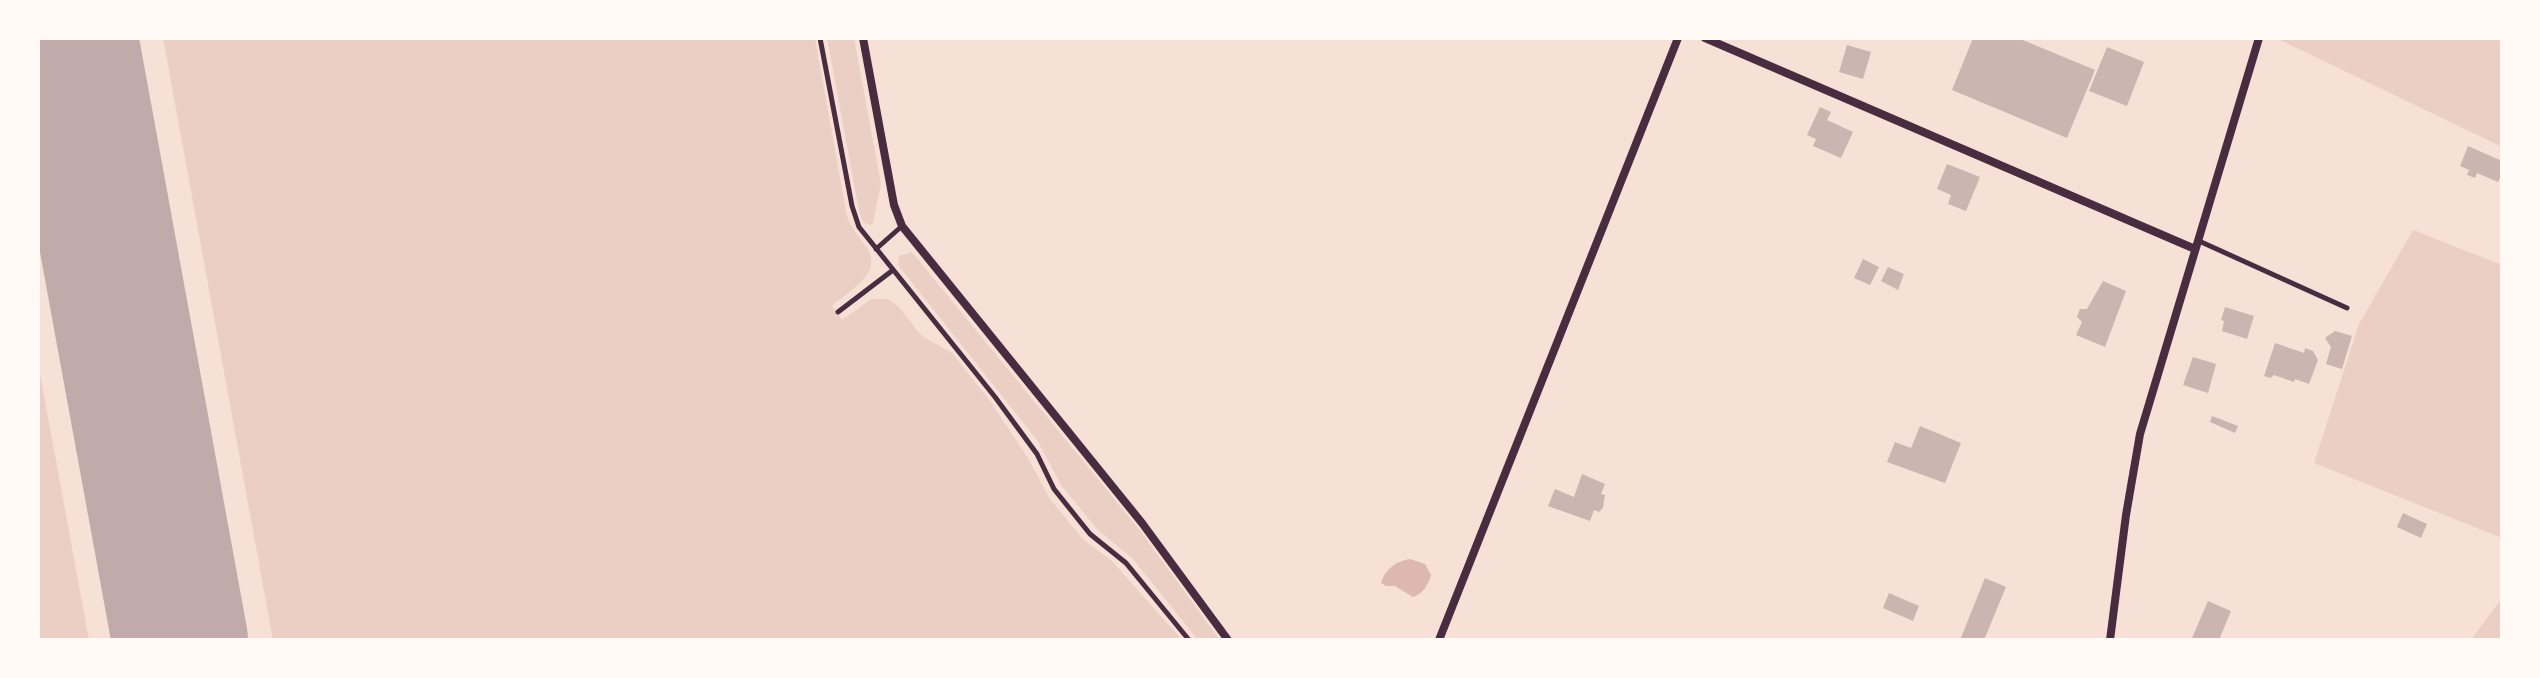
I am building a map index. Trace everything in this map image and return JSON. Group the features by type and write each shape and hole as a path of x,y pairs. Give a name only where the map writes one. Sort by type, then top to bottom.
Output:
{"street":[{"path":"863,38 894,205 902,226 1142,523 1228,640"},
{"path":"1439,640 1678,38"},
{"path":"1705,38 2196,245"},
{"path":"2110,640 2140,434 2259,38"}],"lane":[{"path":"820,38 853,213 859,227 1037,454 1054,489 1090,534 1126,563 1189,640"},
{"path":"876,249 902,226"},
{"path":"2196,245 2347,308"},
{"path":"838,312 893,270"}],"shaded area":[{"path":"163,38 815,38 847,216 871,257 871,266 862,282 832,306 842,320 871,299 888,299 898,306 922,336 952,353 990,401 1028,458 1050,499 1083,539 1112,561 1182,640 273,640"},
{"path":"827,38 854,38 881,184 870,225 863,222 859,211"},
{"path":"2276,38 2502,38 2502,147"},
{"path":"2413,230 2502,265 2502,538 2314,463 2359,324"},
{"path":"912,252 1138,528 1220,640 1198,640 1133,559 1097,529 1061,485 1037,440 898,265 899,256"},
{"path":"38,363 89,640 38,640"},
{"path":"1410,559 1425,564 1431,575 1425,589 1413,597 1395,586 1381,583 1392,566"},
{"path":"2501,599 2502,640 2471,640"}],"building":[{"path":"1973,38 2018,38 2095,70 2067,138 1952,90"},
{"path":"1847,45 1871,52 1863,79 1839,72"},
{"path":"2107,47 2144,62 2127,106 2089,91"},
{"path":"1820,107 1831,112 1827,120 1853,132 1841,158 1813,146 1816,139 1807,135"},
{"path":"2468,146 2502,161 2502,174 2498,182 2477,173 2475,178 2467,175 2469,170 2460,166"},
{"path":"1947,164 1980,177 1966,211 1948,204 1951,195 1937,189"},
{"path":"1863,259 1879,267 1870,285 1854,278"},
{"path":"1888,267 1904,274 1898,290 1881,281"},
{"path":"2103,281 2126,291 2105,347 2076,335 2082,322 2077,317 2080,309 2087,309"},
{"path":"2225,307 2254,316 2247,339 2222,331"},
{"path":"2335,331 2352,336 2342,369 2326,364 2331,347 2325,338"},
{"path":"2275,343 2304,353 2305,348 2313,351 2318,360 2309,384 2274,375 2270,378 2264,376"},
{"path":"2193,357 2216,364 2208,393 2183,385"},
{"path":"2212,416 2238,426 2235,433 2210,422"},
{"path":"1920,426 1961,443 1945,483 1887,462 1895,442 1911,448"},
{"path":"1582,474 1605,484 1601,494 1605,495 1603,508 1599,512 1594,510 1590,521 1548,506 1555,489 1574,497"},
{"path":"2403,513 2427,524 2421,538 2397,527"},
{"path":"1985,578 2006,587 1984,640 1960,640"},
{"path":"1889,593 1919,606 1913,621 1883,608"},
{"path":"2208,601 2231,611 2219,640 2197,640 2192,638"}],"runway":[{"path":"70,38 180,640"}]}
